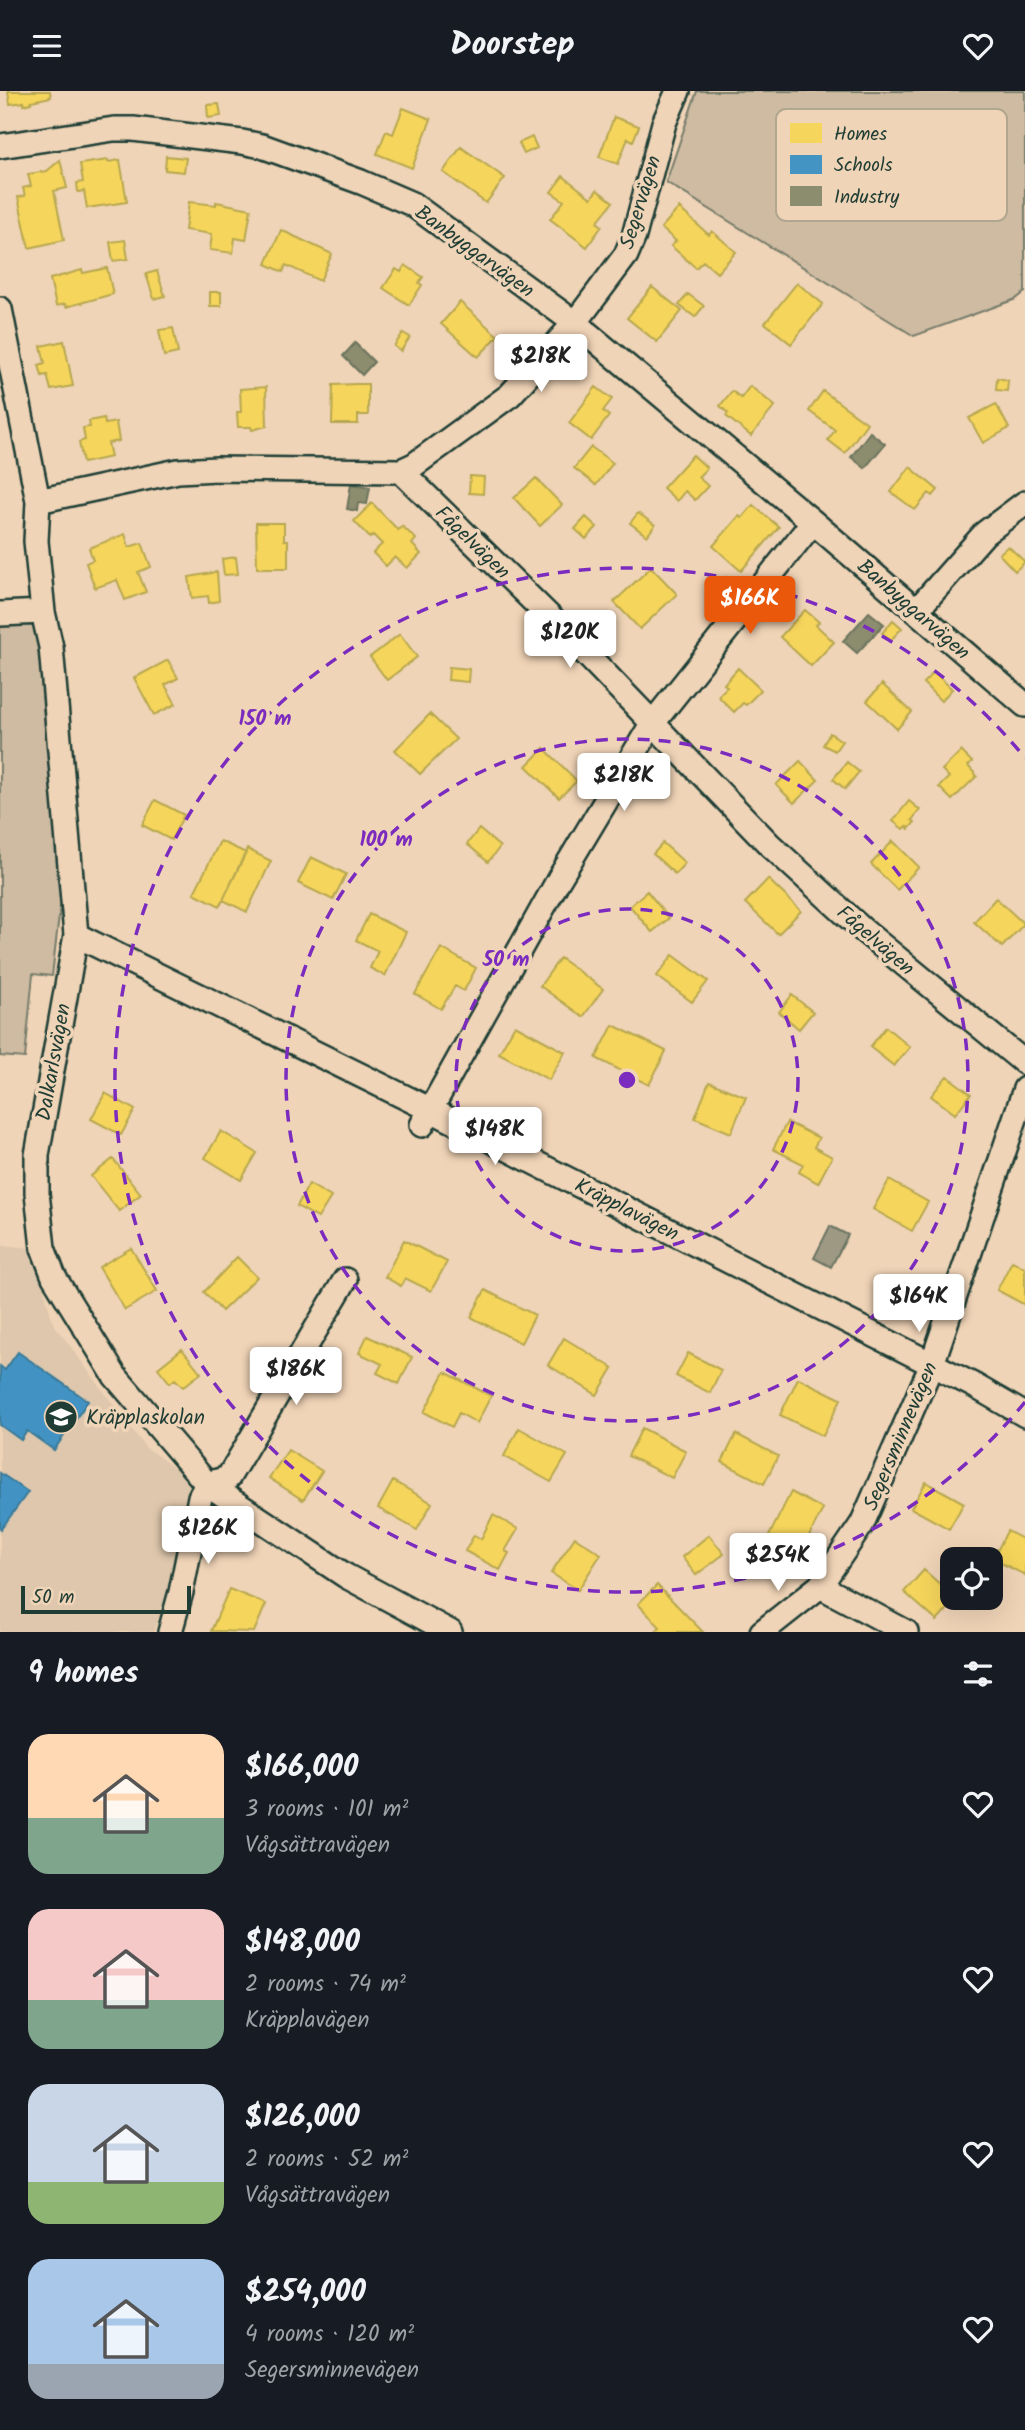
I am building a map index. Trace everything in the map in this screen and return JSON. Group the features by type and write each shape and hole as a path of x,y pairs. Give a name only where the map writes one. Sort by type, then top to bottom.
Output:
{"street":[{"name":"Segervägen","path":"401,471 414,465 510,395 575,323 626,254 634,236 656,150 678,91"},
{"name":"Banbyggarvägen","path":"0,146 114,129 134,129 262,146 361,182 412,204 575,323 813,521 1025,705"},
{"name":"Dalkarlsvägen","path":"0,309 38,501 36,541 43,612 51,647 76,935 37,1155 37,1193 43,1248 54,1277 115,1376 207,1484 346,1576 450,1632"},
{"path":"38,501 178,471 401,471"},
{"name":"Fågelvägen","path":"401,471 564,631 765,840 854,923 1025,1063"},
{"path":"916,611 985,533 1025,503"},
{"path":"427,1118 559,879 653,724 813,521"},
{"path":"0,614 43,612"},
{"name":"Kräpplavägen","path":"76,935 427,1118 932,1364 1025,1415"},
{"name":"Segersminnevägen","path":"762,1632 820,1586 862,1524 932,1364 1025,1089"},
{"path":"170,1632 200,1497 207,1484 229,1478 345,1280"},
{"path":"820,1586 906,1632"}],"shaded area":[{"path":"697,91 1025,91 1025,292 1016,299 914,336 666,182"},
{"path":"0,623 39,624 61,898 52,976 33,974 25,1058 0,1056"},
{"path":"830,1226 848,1235 831,1267 814,1258"},
{"name":"Kräpplaskolan","path":"0,1245 33,1248 53,1323 145,1447 194,1482 171,1590 153,1632 0,1632"}],"building: Homes":[{"path":"8,91 50,91 51,97 24,105 24,102 10,104"},
{"path":"219,104 221,116 208,118 207,105"},
{"path":"403,108 431,119 412,168 377,154 386,131 393,134"},
{"path":"614,117 639,126 633,141 628,138 618,164 599,157"},
{"path":"532,137 537,148 524,154 519,143"},
{"path":"461,147 505,178 486,203 443,172"},
{"path":"166,156 186,158 184,172 165,170"},
{"path":"60,160 67,188 54,191 64,240 29,248 18,197 25,196 23,188 31,186 28,174 47,171"},
{"path":"120,160 127,202 87,208 84,191 78,192 77,183 83,182 80,164"},
{"path":"563,176 591,198 597,190 613,202 597,222 602,226 587,247 550,219 564,201 551,192"},
{"path":"189,202 216,205 216,202 251,209 246,240 235,238 233,253 210,250 212,234 185,230"},
{"path":"679,208 709,235 712,231 736,252 717,273 703,261 696,268 671,246 676,241 661,228"},
{"path":"281,230 332,254 320,281 286,265 283,272 266,264"},
{"path":"125,240 128,259 113,261 110,242"},
{"path":"405,265 423,277 419,283 422,285 409,305 383,288 396,269 401,272"},
{"path":"107,268 113,294 66,307 65,304 56,306 50,279 82,270 83,273"},
{"path":"157,271 165,296 154,299 146,274"},
{"path":"797,283 823,304 791,344 765,323"},
{"path":"652,287 682,311 657,342 627,318"},
{"path":"210,292 221,292 221,306 210,306"},
{"path":"688,294 704,306 695,317 679,305"},
{"path":"460,302 498,336 478,357 441,324"},
{"path":"173,328 178,353 164,356 159,330"},
{"path":"403,333 410,337 401,351 394,346"},
{"path":"64,341 73,386 51,390 47,375 42,376 39,365 45,363 41,346"},
{"path":"997,378 1008,380 1007,391 996,390"},
{"path":"368,384 368,415 358,415 358,424 332,424 333,385"},
{"path":"750,386 775,406 751,436 726,416 728,413 720,406 732,391 741,398"},
{"path":"266,387 267,426 252,430 251,427 238,427 237,412 241,412 240,389"},
{"path":"596,387 612,399 603,411 609,416 591,440 569,423"},
{"path":"823,391 867,423 845,453 828,440 835,430 809,411"},
{"path":"996,404 1009,428 983,443 969,418"},
{"path":"104,418 105,424 116,422 119,441 108,443 111,457 83,463 79,442 85,440 83,428 90,427 89,421"},
{"path":"591,447 613,463 596,485 574,468"},
{"path":"693,455 707,468 698,477 708,486 695,500 685,491 677,501 663,488"},
{"path":"910,467 938,490 933,496 929,493 915,510 891,492"},
{"path":"470,476 484,477 483,494 469,493"},
{"path":"536,478 562,505 540,526 514,498"},
{"path":"372,503 398,530 402,526 416,539 412,544 421,554 407,568 395,557 386,566 373,553 382,544 373,535 370,538 354,521"},
{"path":"753,505 779,527 741,571 713,546 739,516 742,518"},
{"path":"638,513 655,525 647,536 630,523"},
{"path":"586,517 597,527 586,539 575,529"},
{"path":"256,523 284,523 284,540 288,540 288,568 257,568"},
{"path":"125,534 129,547 142,543 151,567 138,572 146,592 125,600 117,580 95,588 86,563 93,560 89,548"},
{"path":"1008,546 1025,562 1015,571 999,554"},
{"path":"236,557 238,574 224,575 222,559"},
{"path":"651,567 677,594 640,629 614,602"},
{"path":"217,572 219,601 209,603 208,596 192,598 189,577"},
{"path":"805,610 819,622 816,625 834,642 811,666 780,637"},
{"path":"893,620 902,628 891,640 882,633"},
{"path":"400,634 417,657 387,680 370,657"},
{"path":"168,660 178,678 165,685 176,704 154,715 134,678"},
{"path":"449,667 469,669 468,682 448,680"},
{"path":"738,668 761,690 746,705 743,703 734,712 718,696"},
{"path":"934,672 952,689 941,701 923,683"},
{"path":"882,684 912,712 897,729 867,701"},
{"path":"430,714 456,739 420,774 395,750"},
{"path":"830,733 842,741 835,751 823,745"},
{"path":"544,748 577,781 559,798 526,766"},
{"path":"961,751 972,762 968,766 977,776 952,800 939,787 949,777 942,770"},
{"path":"800,761 818,780 794,803 776,785"},
{"path":"847,762 859,772 845,789 833,779"},
{"path":"155,800 184,815 171,840 142,825"},
{"path":"909,801 920,810 909,829 906,826 903,829 893,821"},
{"path":"479,829 500,847 488,862 467,844"},
{"path":"220,841 246,853 220,906 194,893"},
{"path":"893,841 919,867 897,890 871,864"},
{"path":"663,843 685,863 675,874 653,854"},
{"path":"247,849 271,861 247,912 223,900"},
{"path":"311,857 346,874 333,900 298,883"},
{"path":"768,879 801,911 778,934 745,903"},
{"path":"647,891 669,918 652,932 630,906"},
{"path":"996,898 1024,924 1002,947 974,922"},
{"path":"369,914 406,932 385,976 370,968 378,951 356,940"},
{"path":"441,948 476,968 464,991 455,986 441,1009 415,994"},
{"path":"673,955 708,981 692,1002 657,976"},
{"path":"560,958 603,989 583,1017 540,986"},
{"path":"792,995 813,1012 799,1029 779,1012"},
{"path":"515,1025 565,1052 549,1080 499,1053"},
{"path":"613,1025 666,1051 649,1085 596,1058"},
{"path":"886,1027 910,1047 894,1066 870,1047"},
{"path":"947,1076 971,1094 955,1114 931,1096"},
{"path":"709,1082 746,1097 731,1133 695,1118"},
{"path":"105,1093 135,1110 121,1135 91,1119"},
{"path":"787,1122 819,1138 814,1147 832,1157 818,1183 799,1172 803,1164 773,1149"},
{"path":"221,1131 257,1153 241,1180 205,1158"},
{"path":"113,1159 141,1194 119,1211 91,1176"},
{"path":"889,1180 928,1202 912,1231 873,1209"},
{"path":"309,1184 331,1197 318,1218 297,1206"},
{"path":"404,1240 447,1262 431,1291 405,1278 401,1286 385,1277"},
{"path":"131,1248 157,1291 125,1310 99,1267"},
{"path":"237,1257 257,1277 222,1311 204,1292"},
{"path":"1012,1261 1025,1268 1025,1305 997,1290"},
{"path":"485,1290 535,1315 521,1343 471,1317"},
{"path":"367,1336 412,1357 399,1384 377,1373 382,1364 359,1353"},
{"path":"564,1338 613,1368 597,1395 548,1365"},
{"path":"182,1349 201,1373 183,1387 175,1379 170,1383 158,1368"},
{"path":"688,1353 721,1370 710,1393 676,1376"},
{"path":"445,1372 491,1396 477,1423 459,1413 452,1427 424,1412"},
{"path":"798,1378 841,1399 823,1436 780,1415"},
{"path":"519,1428 567,1455 551,1482 504,1456"},
{"path":"642,1428 686,1451 672,1478 628,1456"},
{"path":"736,1434 778,1456 764,1484 722,1462"},
{"path":"288,1450 322,1471 303,1500 269,1478"},
{"path":"393,1481 432,1503 417,1530 378,1508"},
{"path":"926,1482 964,1503 949,1529 911,1508"},
{"path":"791,1492 823,1509 799,1556 767,1540"},
{"path":"493,1515 518,1529 505,1551 509,1553 500,1570 465,1551 474,1535 481,1539"},
{"path":"1007,1531 1025,1540 1025,1575 1003,1564 1003,1547 999,1547"},
{"path":"709,1535 724,1554 696,1575 682,1557"},
{"path":"575,1537 601,1554 578,1590 551,1573"},
{"path":"924,1570 940,1584 940,1610 947,1610 937,1621 904,1592"},
{"path":"657,1585 703,1632 655,1632 660,1627 638,1604"},
{"path":"229,1589 266,1604 254,1632 211,1631"}],"building: Schools":[{"path":"18,1352 88,1401 54,1450 27,1431 21,1440 0,1425 0,1366 5,1370"},
{"path":"0,1473 28,1492 1,1529 0,1528"}],"building: Industry":[{"path":"355,343 374,362 362,375 343,356"},
{"path":"870,432 885,444 865,468 851,457"},
{"path":"351,484 370,487 367,504 358,503 357,511 347,509"},
{"path":"869,612 884,624 857,653 843,641"}],"place":[{"name":"Kräpplaskolan","path":"61,1417"}]}
